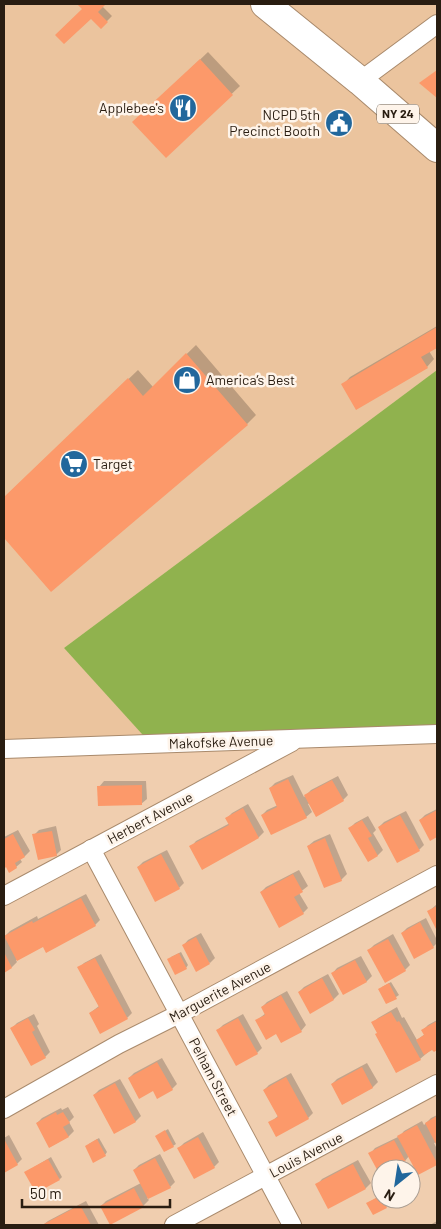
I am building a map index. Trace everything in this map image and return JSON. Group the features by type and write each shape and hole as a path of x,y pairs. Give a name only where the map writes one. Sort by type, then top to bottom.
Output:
{"main road":[{"name":"NY 24","path":"265,4 360,81 437,148"}],"street":[{"path":"360,81 437,24"},
{"name":"Makofske Avenue","path":"4,749 437,734"},
{"name":"Herbert Avenue","path":"4,896 297,739"},
{"name":"Pelham Street","path":"91,849 292,1225"},
{"name":"Marguerite Avenue","path":"4,1109 120,1044 437,875"},
{"name":"Louis Avenue","path":"174,1225 437,1084"}],"shaded area":[{"path":"4,4 437,4 437,370 64,648 151,744 4,752"}],"green space":[{"path":"437,370 437,734 151,744 64,648"}],"building":[{"path":"77,4 106,4 98,12 108,22 101,29 91,19 64,44 55,35 82,9"},
{"name":"Applebee's","path":"200,59 233,95 166,158 132,122"},
{"path":"437,70 437,98 419,83"},
{"path":"437,327 437,348 421,357 428,368 356,410 341,384"},
{"path":"186,353 248,425 51,592 4,538 4,497 128,378 143,396"},
{"path":"288,779 307,818 271,835 261,815 277,807 269,788"},
{"path":"332,780 344,801 316,817 304,795"},
{"path":"142,785 142,805 98,806 97,786"},
{"path":"243,808 259,838 202,870 189,846 229,825 225,818"},
{"path":"437,810 437,837 430,841 419,820"},
{"path":"400,815 420,851 397,863 378,827"},
{"path":"362,820 372,836 368,838 378,856 368,862 348,828"},
{"path":"52,831 57,856 38,860 32,834"},
{"path":"13,834 25,857 15,863 17,868 9,873 6,867 4,869 4,839"},
{"path":"325,838 342,881 324,888 307,846"},
{"path":"161,854 180,889 155,902 137,867"},
{"path":"293,874 303,892 294,897 304,914 279,928 260,892"},
{"path":"81,898 96,926 46,953 43,947 17,961 4,936"},
{"path":"437,906 437,931 427,911"},
{"path":"420,922 434,948 414,959 401,933"},
{"path":"196,937 210,964 196,972 182,945"},
{"path":"388,939 406,971 385,983 367,950"},
{"path":"4,952 12,968 4,973"},
{"path":"179,953 187,969 175,975 167,959"},
{"path":"95,958 128,1019 100,1034 89,1013 99,1007 77,967"},
{"path":"355,960 367,982 343,995 331,973"},
{"path":"322,978 334,1000 310,1014 298,992"},
{"path":"389,983 397,999 386,1004 378,989"},
{"path":"281,995 302,1032 281,1043 276,1034 266,1040 255,1020 265,1015 261,1007"},
{"path":"391,1012 397,1022 399,1021 421,1060 396,1073 375,1034 377,1033 371,1022"},
{"path":"28,1018 35,1030 32,1032 46,1058 31,1066 10,1028"},
{"path":"238,1018 258,1054 236,1066 216,1030"},
{"path":"437,1021 437,1050 434,1052 432,1050 424,1055 416,1040 424,1035 421,1030"},
{"path":"157,1062 173,1090 157,1099 153,1091 139,1099 128,1078"},
{"path":"362,1067 373,1088 342,1105 331,1084"},
{"path":"286,1077 309,1119 276,1137 268,1122 278,1117 263,1090"},
{"path":"115,1083 136,1122 114,1134 93,1095"},
{"path":"56,1112 57,1115 63,1112 70,1123 63,1127 69,1137 49,1148 36,1123"},
{"path":"437,1116 437,1143 436,1144 425,1123"},
{"path":"417,1125 437,1165 421,1173 421,1159 409,1159 397,1136"},
{"path":"165,1130 174,1147 164,1152 155,1136"},
{"path":"198,1137 215,1168 194,1179 177,1148"},
{"path":"4,1139 18,1165 4,1173"},
{"path":"97,1139 106,1156 93,1163 85,1146"},
{"path":"394,1140 404,1159 371,1159 368,1153"},
{"path":"155,1158 171,1188 148,1199 133,1170"},
{"path":"48,1159 60,1180 36,1193 24,1172"},
{"path":"353,1164 366,1189 328,1209 315,1184"},
{"path":"134,1188 144,1207 110,1225 100,1206"},
{"path":"371,1200 371,1209 385,1209 373,1215 366,1203"},
{"path":"80,1205 91,1225 42,1225"}],"place":[{"name":"Applebee's","path":"183,108"},
{"name":"NCPD 5th Precinct Booth","path":"339,123"},
{"name":"America’s Best","path":"187,380"},
{"name":"Target","path":"74,464"}]}
